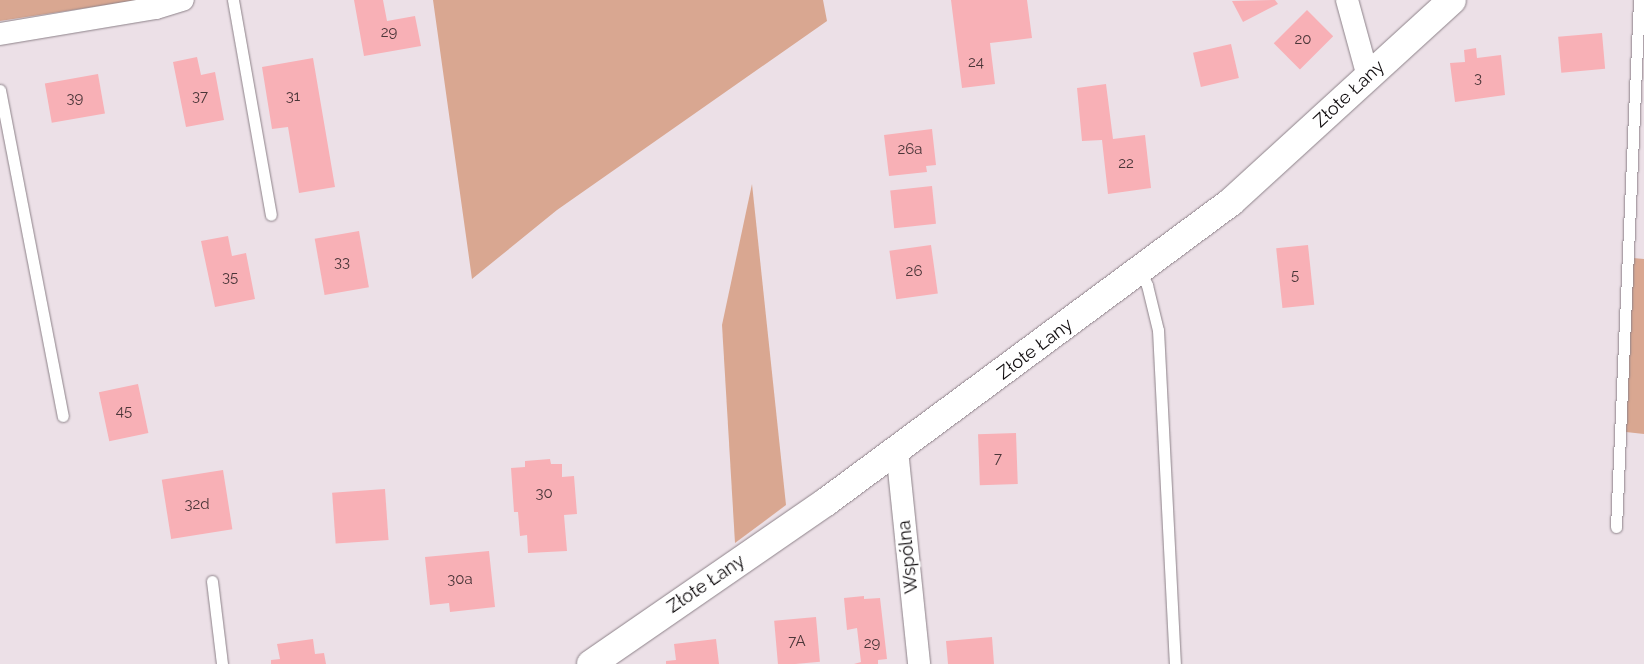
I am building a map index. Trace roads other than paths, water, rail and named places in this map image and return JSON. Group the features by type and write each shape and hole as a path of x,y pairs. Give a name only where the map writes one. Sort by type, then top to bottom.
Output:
{"street":[{"path":"0,34 156,8 183,0"},
{"path":"1347,0 1368,77"},
{"name":"Złote Łany","path":"591,664 897,450 1231,202 1452,0"},
{"name":"Wspólna","path":"897,450 919,664"}],"lane":[{"path":"233,0 271,215"},
{"path":"1616,526 1639,0"},
{"path":"0,90 63,416"},
{"path":"1140,270 1147,285 1158,330 1175,664"},
{"path":"212,581 222,664"}]}
